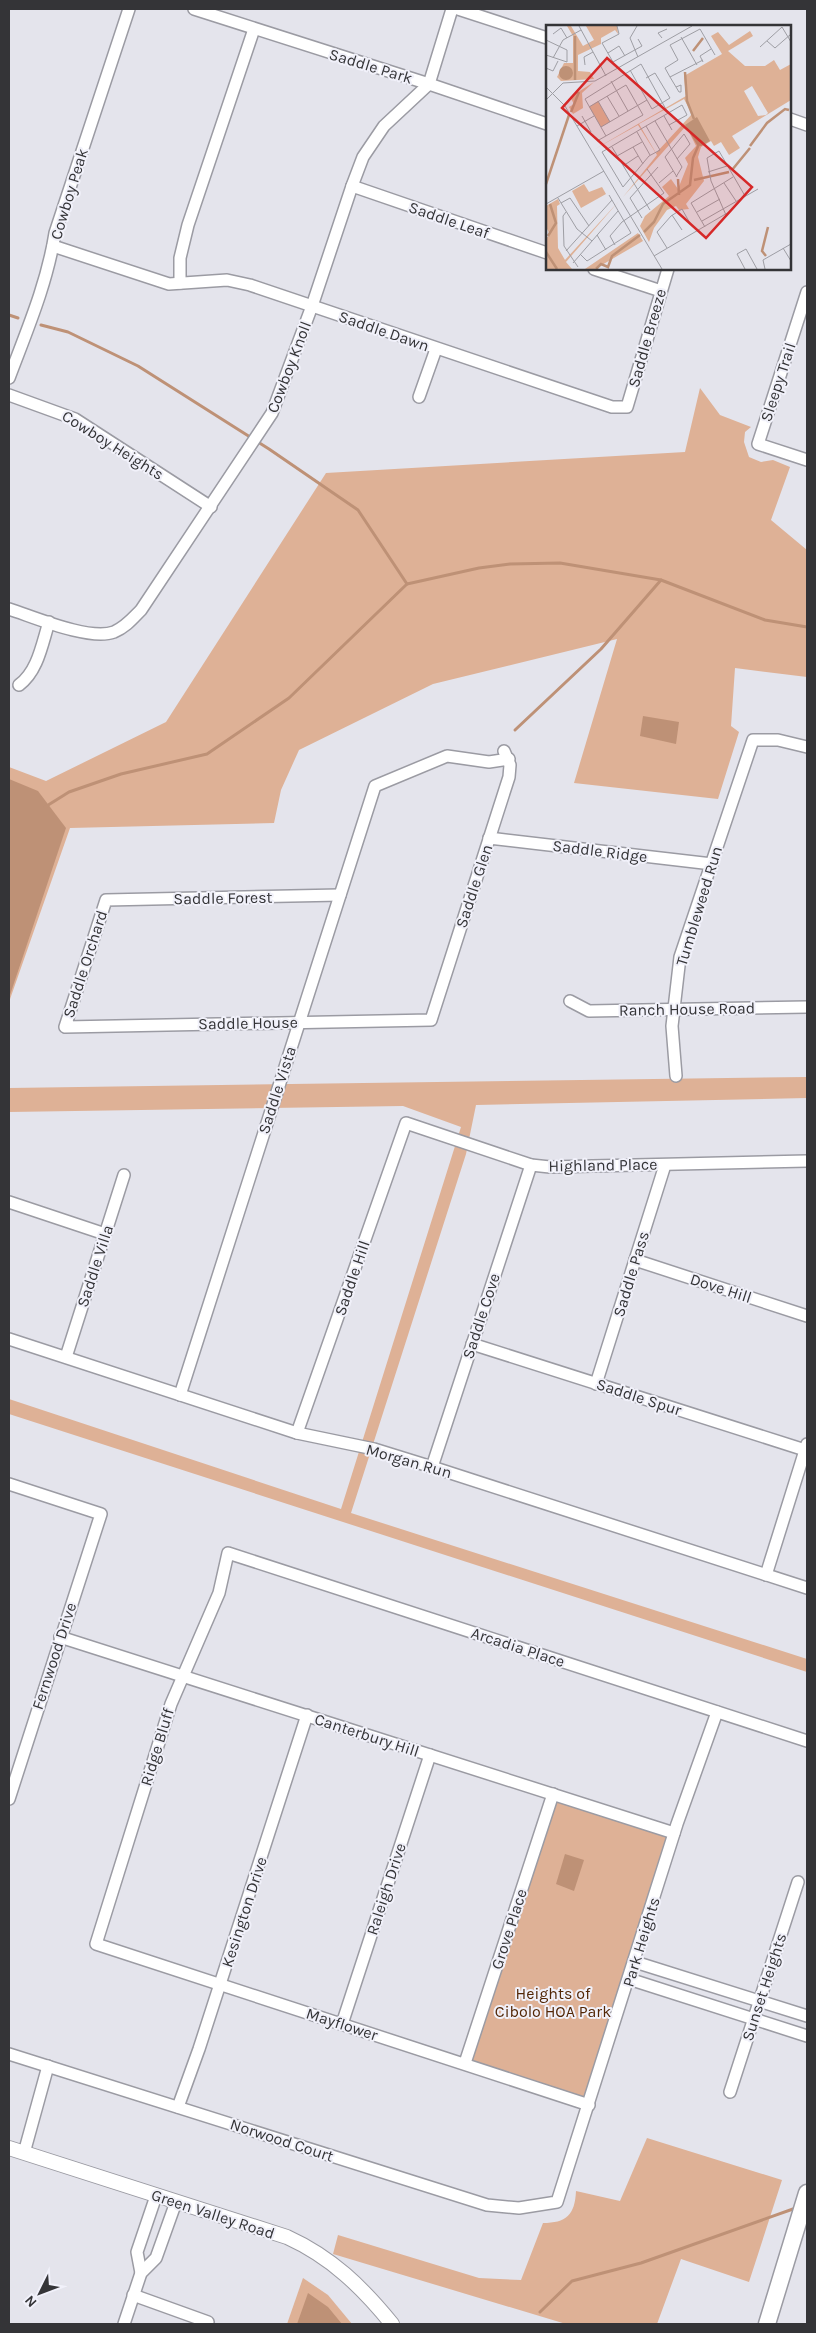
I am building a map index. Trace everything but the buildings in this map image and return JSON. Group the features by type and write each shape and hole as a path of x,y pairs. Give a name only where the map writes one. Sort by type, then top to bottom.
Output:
{"main road":[{"path":"767,2324 807,2193"}],"street":[{"name":"Cowboy Peak","path":"9,378 42,290 55,233 129,9"},
{"name":"Saddle Park","path":"194,9 546,124"},
{"name":"Cowboy Knoll","path":"9,608 49,622 103,635 126,626 141,610 272,413 312,306 363,157 384,126 429,84 452,9"},
{"path":"458,9 546,38"},
{"path":"180,283 180,258 188,225 254,29"},
{"path":"791,119 807,125"},
{"name":"Saddle Leaf","path":"352,186 546,253"},
{"name":"Saddle Dawn","path":"53,246 158,282 238,281 612,407 627,407"},
{"path":"597,270 661,292"},
{"name":"Saddle Breeze","path":"627,407 668,270"},
{"name":"Sleepy Trail","path":"807,292 758,444 807,460"},
{"path":"419,397 436,349"},
{"name":"Cowboy Heights","path":"9,394 74,419 211,507"},
{"path":"18,685 29,678 35,666 49,622"},
{"name":"Tumbleweed Run","path":"676,1076 672,1026 680,957 753,740 778,740 807,747"},
{"name":"Saddle Vista","path":"180,1395 375,786 447,756 489,762 507,755"},
{"name":"Saddle Glen","path":"431,1020 508,777 507,755"},
{"name":"Saddle Ridge","path":"489,838 712,864"},
{"name":"Saddle Forest","path":"106,900 340,895"},
{"name":"Saddle Orchard","path":"65,1027 106,900"},
{"name":"Ranch House Road","path":"570,1001 589,1011 807,1007"},
{"name":"Saddle House","path":"65,1027 431,1020"},
{"name":"Highland Place","path":"406,1123 531,1165 550,1167 807,1161"},
{"name":"Saddle Hill","path":"297,1432 406,1123"},
{"name":"Saddle Cove","path":"432,1467 531,1165"},
{"name":"Saddle Pass","path":"596,1384 665,1165"},
{"name":"Saddle Villa","path":"66,1357 124,1175"},
{"path":"9,1202 105,1234"},
{"name":"Dove Hill","path":"635,1260 807,1316"},
{"name":"Morgan Run","path":"9,1339 297,1432 374,1450 432,1467 807,1588"},
{"name":"Saddle Spur","path":"472,1344 596,1384 806,1447"},
{"path":"766,1575 806,1447"},
{"name":"Fernwood Drive","path":"9,1484 101,1514 9,1799"},
{"name":"Ridge Bluff","path":"96,1944 182,1675 219,1593 228,1553"},
{"name":"Arcadia Place","path":"228,1553 807,1741"},
{"name":"Canterbury Hill","path":"60,1637 674,1833"},
{"name":"Park Heights","path":"557,2202 635,1962 674,1833 717,1712"},
{"name":"Kesington Drive","path":"178,2107 307,1715"},
{"name":"Raleigh Drive","path":"342,2024 430,1755"},
{"name":"Grove Place","path":"465,2063 553,1794"},
{"name":"Sunset Heights","path":"730,2092 798,1882"},
{"name":"Mayflower","path":"96,1944 589,2105"},
{"path":"635,1962 807,2016"},
{"path":"629,1979 807,2036"},
{"name":"Norwood Court","path":"9,2054 486,2205 518,2208 557,2202"},
{"path":"24,2153 48,2066"},
{"name":"Green Valley Road","path":"9,2148 287,2237 312,2248 341,2269 361,2288 392,2324"},
{"path":"141,2273 137,2252 156,2196"},
{"path":"124,2324 141,2273 156,2258 176,2202"},
{"path":"143,2233 163,2240"},
{"path":"133,2296 208,2322"}],"green space":[{"path":"700,388 720,415 751,427 745,432 744,442 749,457 761,462 773,460 790,467 771,520 807,550 807,677 735,668 731,726 739,732 718,799 574,783 617,639 433,684 299,750 281,790 274,823 70,828 9,1002 9,767 46,781 166,722 326,473 685,452"},
{"path":"807,1077 807,1098 476,1105 466,1154 351,1513 807,1659 807,1672 9,1414 9,1399 341,1509 461,1127 403,1106 9,1112 9,1088"},
{"name":"Heights of Cibolo HOA Park","path":"553,1794 674,1833 589,2105 465,2063"},
{"path":"647,2138 782,2180 749,2282 681,2259 657,2324 566,2324 333,2254 338,2235 479,2278 521,2280 543,2223 551,2223 568,2216 574,2206 576,2191 620,2201"},
{"path":"303,2278 328,2295 352,2324 287,2324"}],"shaded area":[{"path":"643,716 679,722 676,744 640,736"},
{"path":"9,779 38,791 66,828 9,998"},
{"path":"565,1854 584,1860 574,1891 556,1884"},
{"path":"308,2293 328,2307 342,2324 297,2324"}],"waterway":[{"path":"9,315 18,318"},
{"path":"41,325 68,332 138,366 269,449 358,510 407,584"},
{"path":"45,807 69,792 121,774 207,754 289,698 407,584 479,568 510,564 560,563 661,580 765,620 807,627"},
{"path":"515,730 601,649 661,580"},
{"path":"540,2312 572,2281 641,2263 793,2209"}]}
